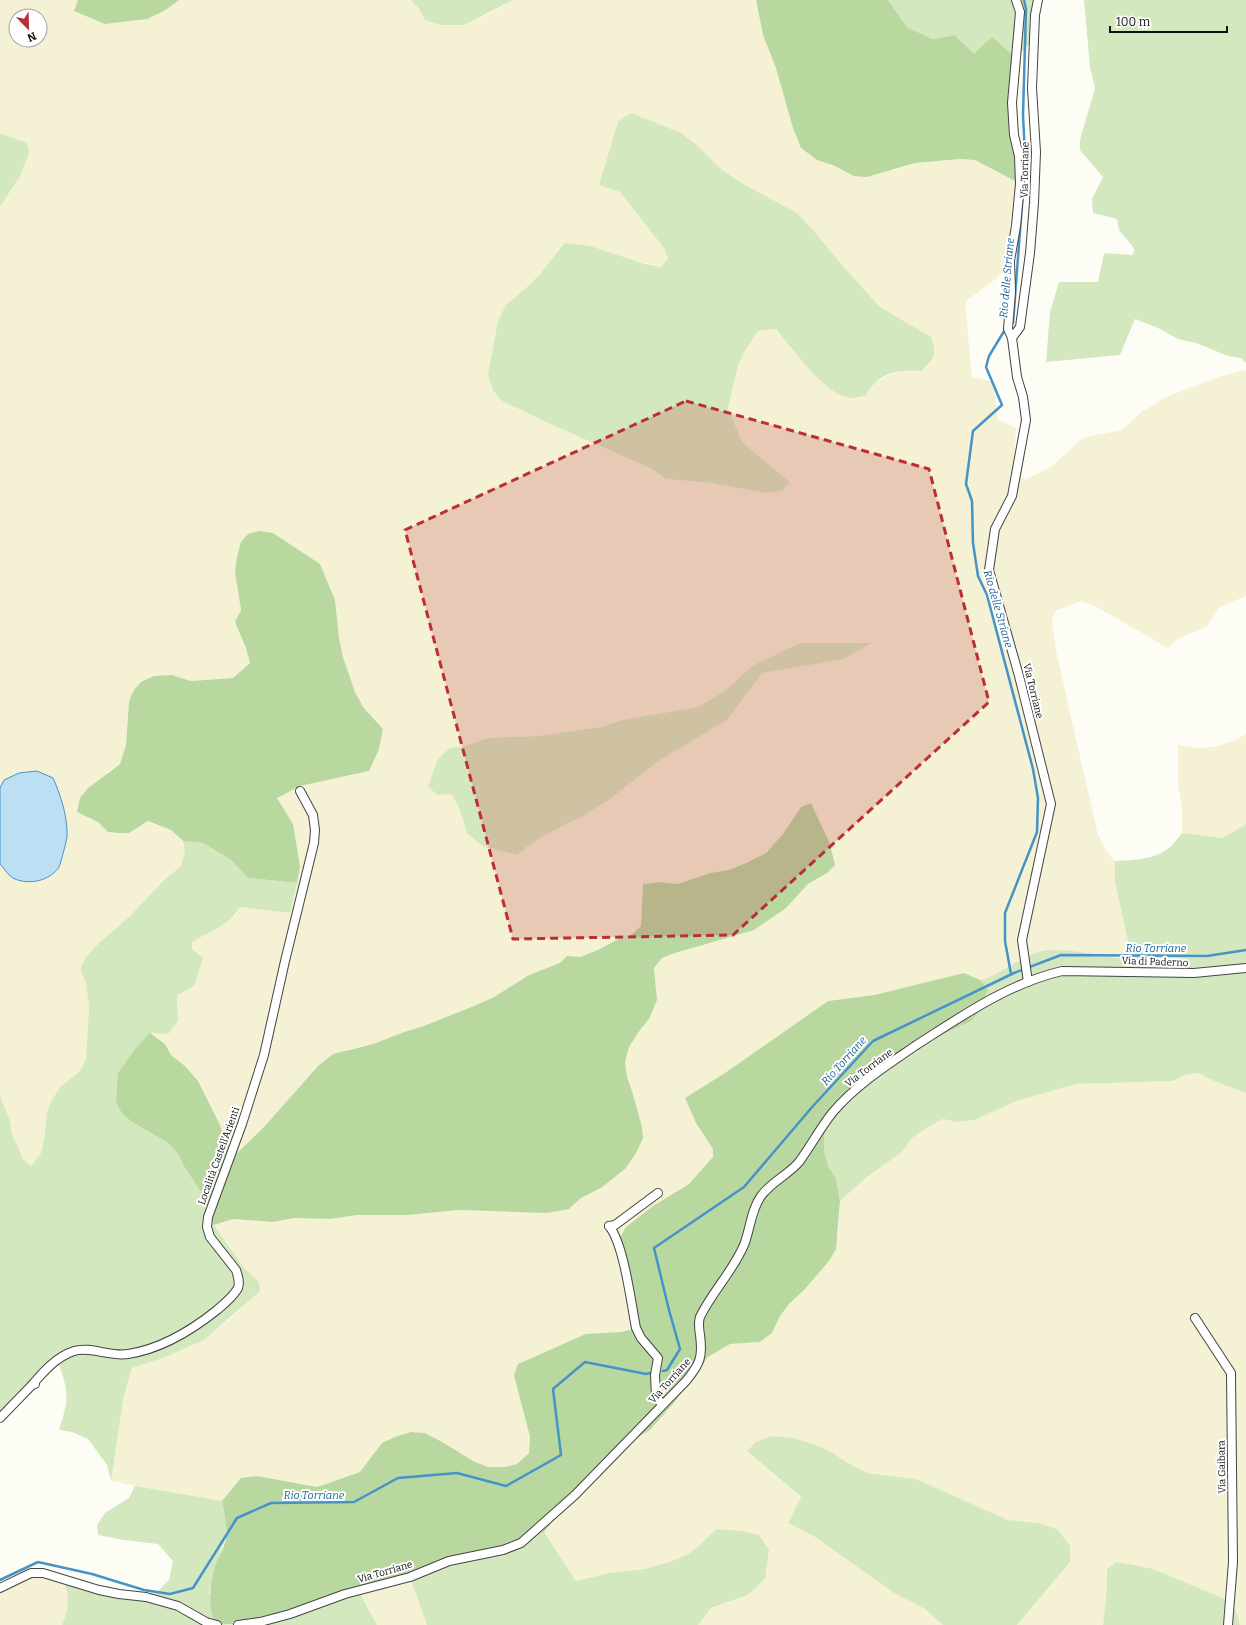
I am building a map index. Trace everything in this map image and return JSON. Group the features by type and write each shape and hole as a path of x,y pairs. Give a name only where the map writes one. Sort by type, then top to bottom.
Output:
{"street":[{"name":"Via Torriane","path":"1016,0 1020,12 1012,103 1014,135 1019,156 1020,184 1016,226 1010,262 1011,292 1008,325 1012,338 1017,377 1023,397 1026,420 1012,496 995,529 989,570 1020,676 1051,804 1022,940 1028,978"},
{"name":"Via Torriane","path":"1012,338 1020,327 1030,253 1034,203 1036,152 1032,88 1038,0"},
{"name":"Località Castell'Arienti","path":"0,1418 47,1368 57,1360 74,1351 84,1350 107,1354 128,1354 169,1341 206,1318 225,1303 238,1287 239,1276 210,1237 207,1222 215,1193 242,1124 264,1055 314,843 315,830 313,816 300,791"},
{"name":"Via di Paderno","path":"1062,971 1194,973 1246,968"},
{"name":"Via Torriane","path":"238,1625 260,1622 290,1614 345,1594 410,1577 449,1561 503,1550 521,1543 575,1495 686,1381 699,1365 702,1351 698,1324 700,1317 741,1251 759,1199 770,1187 798,1163 833,1112 855,1089 892,1062 973,1008 1028,978 1062,971"},
{"path":"658,1193 615,1225 609,1226 614,1233 621,1252 636,1328 641,1338 656,1355 658,1362 656,1371 656,1396 662,1405"},
{"name":"Via Gaibara","path":"1195,1318 1231,1373 1233,1562 1228,1625"},
{"path":"32,1385 42,1381"},
{"path":"0,1588 31,1574 43,1573 99,1590 146,1597 178,1606 206,1622 217,1625"}],"highlighted area":[{"path":"686,401 929,469 989,702 733,935 513,939 405,530"}],"shaded area":[{"path":"0,0 78,0 74,11 105,24 164,11 179,0 411,0 419,9 425,20 482,17 513,0 756,0 763,35 776,68 801,148 817,160 835,166 895,170 915,163 960,159 975,160 1017,182 1010,264 997,278 965,302 972,377 994,382 998,420 1016,428 1014,476 1027,479 1052,466 1084,437 1122,430 1140,413 1166,397 1221,376 1246,370 1246,596 1220,607 1206,627 1179,638 1168,648 1095,606 1081,601 1055,611 1052,622 1056,651 1098,835 1107,852 1115,861 1115,882 1132,960 1067,951 1048,950 1008,966 994,976 980,980 964,973 874,995 828,1001 725,1073 685,1098 696,1123 713,1149 713,1157 689,1184 653,1206 626,1227 636,1329 620,1332 514,1375 530,1437 529,1453 517,1464 505,1467 488,1467 473,1461 425,1433 411,1432 360,1472 316,1487 257,1476 241,1479 222,1501 176,1494 111,1481 124,1395 132,1368 163,1358 204,1340 238,1312 259,1282 244,1268 214,1225 233,1219 273,1222 294,1218 331,1219 357,1215 408,1215 459,1210 505,1212 569,1209 581,1198 601,1188 642,1127 627,1077 625,1062 629,1047 649,1019 656,989 654,968 662,958 699,945 786,908 808,884 827,873 811,803 801,807 783,834 766,853 746,863 729,870 710,873 678,884 660,882 643,884 641,926 631,935 618,939 600,949 529,975 494,997 474,1006 373,1044 350,1049 318,1066 264,1127 236,1154 225,1139 219,1123 198,1081 185,1066 171,1055 165,1044 150,1033 178,1021 177,995 192,949 192,942 236,915 240,907 290,913 300,866 293,824 276,798 300,786 337,777 354,775 383,729 363,707 355,692 343,657 339,638 335,600 320,564 273,533 235,572 241,610 235,623 246,648 250,663 233,678 191,681 172,675 129,701 126,745 120,764 107,772 78,812 98,822 108,832 129,833 147,821 171,830 183,841 185,853 180,867 165,879 130,916 99,943 80,969 86,983 89,1007 86,1059 80,1071 61,1086 47,1112 41,1153 31,1166 23,1159 12,1134 10,1121 0,1095 0,207 20,176 27,143 0,133","holes":["697,145 721,169 740,182 797,213 880,307 931,337 921,371 905,370 887,376 876,382 865,396 831,389 797,356 775,329 758,331 744,352 738,366 728,408 742,442 790,482 782,491 765,493 711,483 666,479 650,468 502,401 525,289 541,273 563,243 661,267 668,258 664,248 620,192 599,185","870,643 844,659 762,672 727,720 657,762 609,800 578,819 544,836 517,855 467,833 459,804 451,794 450,748 464,746 488,738 537,736 601,727 622,720 698,707 726,690 752,666"]},
{"path":"1246,734 1246,824 1223,838 1182,833 1182,806 1178,783 1178,745 1197,748 1215,747 1233,741"},
{"path":"1198,1073 1214,1081 1246,1093 1246,1625 1240,1625 1238,1616 1230,1601 1153,1569 1107,1569 1107,1587 1103,1625 1017,1625 1070,1562 1038,1523 1008,1520 916,1479 868,1473 846,1462 830,1451 810,1443 793,1438 772,1436 747,1451 801,1498 788,1523 815,1537 894,1593 925,1609 943,1625 698,1625 711,1608 733,1601 716,1529 690,1553 672,1561 645,1569 609,1573 576,1581 544,1532 570,1501 630,1442 650,1430 673,1404 708,1357 730,1344 760,1342 772,1333 780,1316 789,1304 804,1290 815,1276 838,1234 840,1201 867,1177 902,1152 912,1138 943,1119 957,1122 975,1120 1016,1101 1076,1084 1173,1081 1185,1075"},
{"path":"38,1570 54,1573 65,1584 68,1598 67,1615 62,1625 0,1625 0,1585 20,1573"},
{"path":"411,1580 427,1625 377,1625 359,1592 384,1589"}],"green space":[{"path":"78,0 179,0 164,11 147,19 105,24 74,11"},
{"path":"411,0 513,0 464,25 440,25 425,20 419,9"},
{"path":"756,0 888,0 907,27 932,39 955,35 974,54 992,37 1016,58 1014,96 1017,182 975,160 960,159 915,163 867,177 854,176 835,166 817,160 801,148 793,128 776,68 763,35"},
{"path":"888,0 1042,0 1032,41 1016,58 974,54 955,35 932,39 907,27"},
{"path":"1084,0 1246,0 1246,363 1241,358 1228,356 1196,343 1178,339 1158,328 1135,319 1120,355 1046,362 1050,312 1059,282 1098,282 1104,253 1133,255 1134,248 1119,230 1117,219 1093,213 1092,199 1103,177 1080,150 1080,140 1095,88 1090,67"},
{"path":"631,113 681,133 697,145 721,169 740,182 797,213 880,307 931,337 934,348 934,356 921,371 903,371 890,374 880,379 865,396 851,398 837,393 818,378 799,358 776,329 758,331 744,352 738,366 728,408 742,442 790,482 782,491 765,493 711,483 666,479 650,468 502,401 493,390 488,374 498,321 506,305 541,273 564,243 590,246 645,264 661,267 668,258 664,248 620,192 599,185 618,122"},
{"path":"0,133 27,143 29,153 20,176 0,207"},
{"path":"259,531 273,533 320,564 335,600 339,638 343,657 355,692 363,707 383,729 379,749 369,771 300,786 277,798 293,824 300,866 297,883 248,878 231,860 203,843 183,841 171,830 148,821 129,833 108,832 98,822 77,812 80,798 88,788 120,764 126,745 129,701 134,690 141,682 154,676 172,675 191,681 233,678 250,663 246,648 235,622 241,610 235,572 241,542 248,534"},
{"path":"800,643 871,643 844,659 762,673 727,720 657,762 609,800 578,819 544,836 517,855 484,847 467,833 457,803 451,794 437,795 428,786 438,759 450,748 464,746 488,738 537,736 601,727 622,720 698,707 726,690 752,666"},
{"path":"811,803 830,844 835,865 827,873 808,884 786,908 754,930 675,953 662,958 654,968 657,1000 649,1019 629,1047 625,1062 627,1077 642,1127 643,1138 636,1153 625,1169 601,1188 581,1198 569,1209 547,1213 459,1210 408,1215 357,1215 331,1219 294,1218 273,1222 233,1219 214,1225 201,1192 185,1168 178,1154 168,1143 132,1122 122,1113 116,1102 118,1073 135,1049 150,1033 165,1044 171,1055 185,1066 198,1081 219,1123 225,1139 236,1154 264,1127 318,1066 333,1054 373,1044 474,1006 494,997 529,975 560,963 567,956 580,957 600,949 618,939 631,935 641,926 643,884 660,882 678,884 710,873 729,870 746,863 766,853 783,834 801,807"},
{"path":"1246,824 1246,1093 1214,1081 1198,1073 1185,1075 1173,1081 1076,1084 1016,1101 975,1120 957,1122 943,1119 912,1138 902,1152 867,1177 840,1201 836,1178 828,1166 824,1151 824,1134 836,1113 851,1095 918,1047 970,1022 987,990 980,980 987,978 1023,959 1042,951 1060,950 1132,960 1115,882 1115,861 1158,855 1172,846 1182,833 1223,838"},
{"path":"183,841 203,843 231,860 248,878 297,883 290,913 240,907 231,919 192,942 192,949 203,958 194,986 177,995 178,1021 168,1034 150,1033 132,1122 168,1143 178,1154 185,1168 201,1192 214,1225 244,1268 259,1282 260,1291 204,1340 163,1358 132,1368 124,1395 111,1481 107,1465 88,1439 72,1432 59,1430 66,1405 66,1391 59,1365 0,1420 0,1095 10,1121 12,1134 23,1159 31,1166 41,1153 47,1112 52,1100 61,1086 80,1071 86,1059 89,1007 86,983 80,969 86,957 99,943 130,916 165,879 180,867 185,853"},
{"path":"964,973 980,980 988,990 979,1012 970,1022 939,1036 869,1078 836,1113 824,1134 824,1151 828,1166 836,1178 840,1201 836,1249 829,1261 804,1290 789,1304 780,1316 772,1333 760,1342 730,1344 708,1357 673,1404 650,1430 630,1442 570,1501 544,1532 462,1559 411,1580 384,1589 359,1592 244,1625 222,1624 213,1618 210,1597 212,1577 224,1545 226,1533 226,1520 222,1501 241,1478 257,1476 317,1487 360,1472 382,1443 411,1432 425,1433 473,1461 488,1467 505,1467 517,1464 529,1453 530,1437 514,1375 518,1364 586,1334 620,1332 636,1329 618,1241 626,1227 653,1206 689,1184 713,1157 713,1149 696,1123 685,1098 725,1073 828,1001 874,995"},
{"path":"772,1436 793,1438 810,1443 830,1451 846,1462 868,1473 916,1479 1008,1520 1038,1523 1057,1529 1070,1546 1070,1562 1017,1625 943,1625 925,1609 894,1593 815,1537 788,1523 801,1497 747,1451 756,1442"},
{"path":"135,1486 222,1501 227,1526 226,1538 216,1563 209,1593 222,1624 230,1625 62,1625 68,1605 65,1584 138,1596 156,1593 169,1580 173,1561 158,1544 98,1535 97,1525 105,1513 129,1498"},
{"path":"716,1529 741,1531 759,1535 769,1550 765,1578 755,1589 745,1596 711,1608 698,1625 427,1625 411,1580 444,1566 544,1532 576,1581 609,1573 645,1569 672,1561 690,1553"},
{"path":"1117,1562 1153,1569 1230,1601 1238,1616 1240,1625 1103,1625 1107,1587 1107,1569"},
{"path":"359,1592 377,1625 244,1625"}],"water":[{"path":"37,771 53,778 63,807 67,837 60,865 55,872 45,879 27,882 13,878 0,864 0,788 4,780 19,773"}],"waterway":[{"name":"Rio delle Striane","path":"1024,0 1026,9 1023,115 1025,155 1024,181"},
{"name":"Rio delle Striane","path":"1011,324 1013,323 1023,192"},
{"name":"Rio delle Striane","path":"1006,328 989,356 986,367 1002,405 973,431 966,484 972,501 973,543 978,576 987,595 1033,769 1038,798 1037,832 1005,913 1005,941 1011,974"},
{"name":"Rio Torriane","path":"663,1371 667,1370 680,1349 654,1248 744,1187 813,1106 873,1041 1014,973 1061,955 1207,956 1246,950"},
{"name":"Rio Torriane","path":"0,1580 38,1562 92,1574 144,1590 170,1594 193,1588 237,1518 271,1503 354,1502 398,1478 457,1473 506,1486 561,1455 553,1389 585,1362 646,1374 650,1373"}]}
